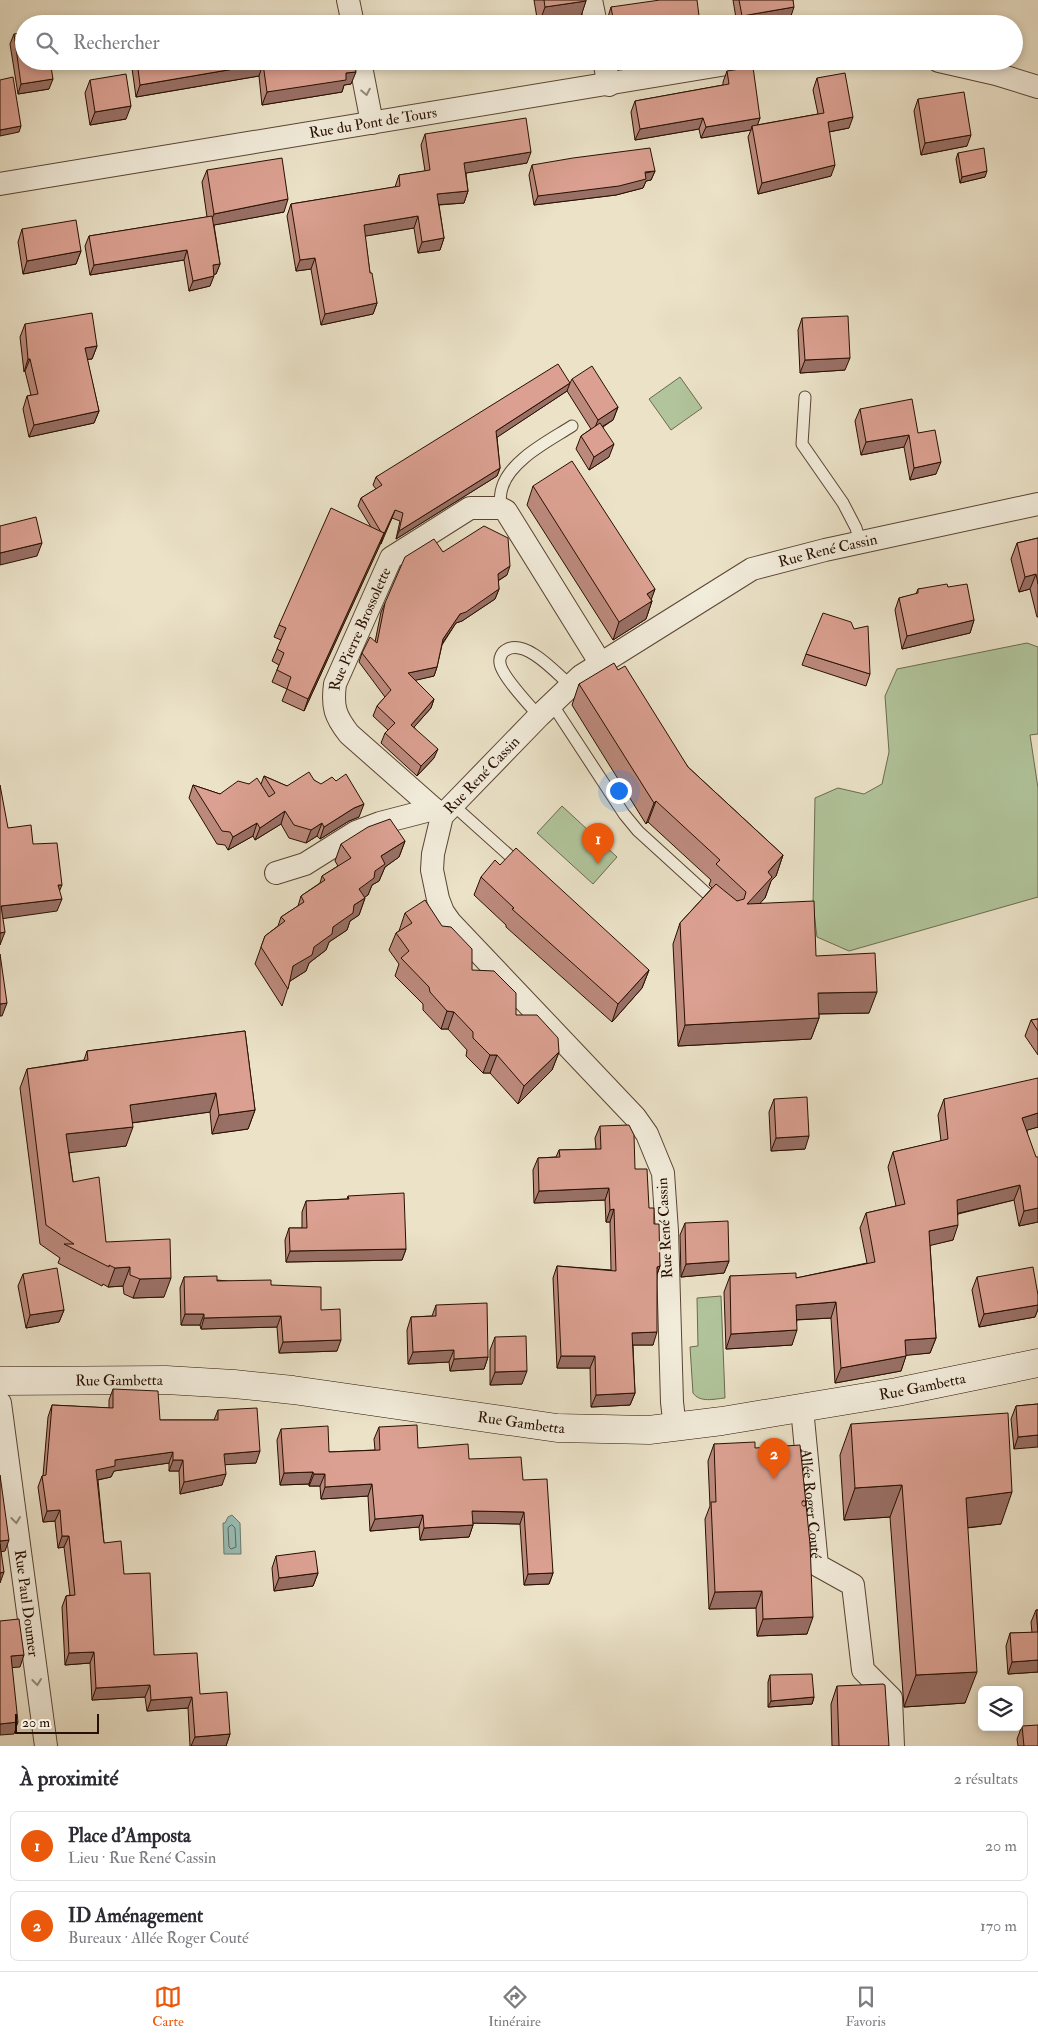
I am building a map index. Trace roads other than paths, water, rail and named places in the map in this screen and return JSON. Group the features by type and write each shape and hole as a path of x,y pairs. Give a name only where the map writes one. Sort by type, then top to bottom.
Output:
{"main road":[{"name":"Rue Gambetta","path":"0,1381 166,1380 234,1384 293,1390 557,1428 649,1430 676,1428 897,1392 1038,1363"}],"street":[{"path":"348,0 351,15"},
{"path":"591,0 594,15"},
{"path":"362,70 372,123"},
{"path":"606,70 609,85"},
{"name":"Rue du Pont de Tours","path":"0,184 694,70"},
{"path":"978,70 1038,87"},
{"name":"Rue René Cassin","path":"676,1428 672,1402 667,1231 663,1173 656,1152 647,1134 635,1117 450,922 443,912 432,870 433,854 443,810 581,676 752,569 860,542 1038,504"},
{"name":"Rue Pierre Brossolette","path":"443,810 344,728 339,722 333,705 335,684 391,558 470,508 500,508"},
{"path":"500,508 506,511 600,664"},
{"path":"276,873 305,864 356,832 380,824 443,810"},
{"name":"Rue Paul Doumer","path":"0,1403 46,1746"},
{"name":"Allée Roger Couté","path":"802,1408 817,1565 853,1585 863,1670 891,1698 894,1746"}],"lane":[{"path":"805,397 802,444 843,503 856,528 860,542"},
{"path":"500,508 501,489 506,478 527,454 572,426"},
{"path":"571,686 533,654 522,648 505,650 501,656 500,663 504,673 545,710 638,831 724,909"},
{"path":"443,810 533,876"}],"water":[{"path":"232,1515 240,1523 241,1554 224,1554 223,1523"}],"place":[{"name":"Place d'Amposta","path":"598,864"},
{"name":"ID Aménagement","path":"774,1479"}]}
